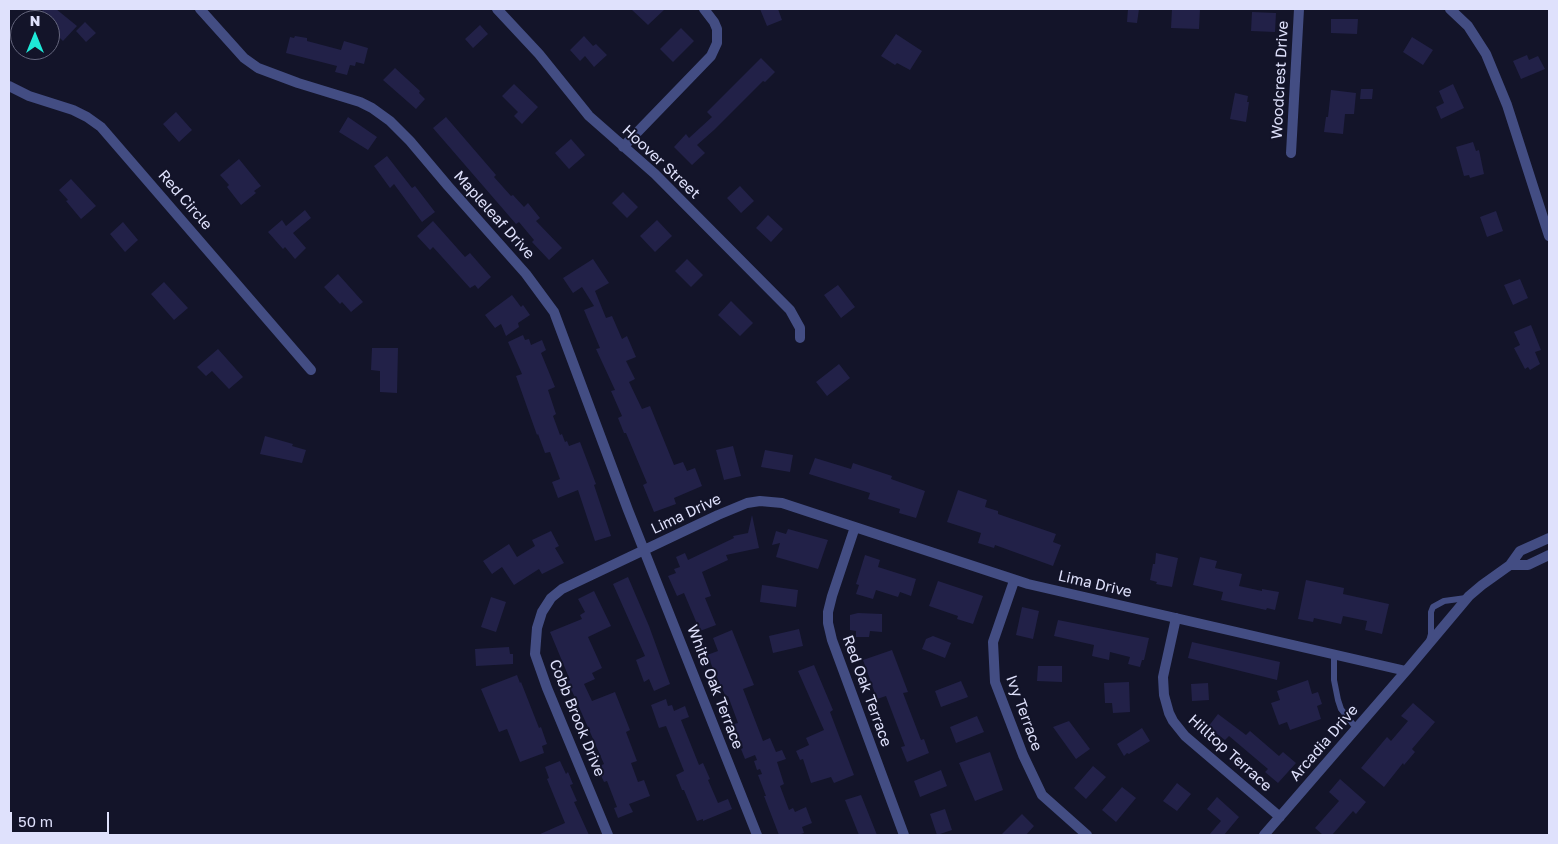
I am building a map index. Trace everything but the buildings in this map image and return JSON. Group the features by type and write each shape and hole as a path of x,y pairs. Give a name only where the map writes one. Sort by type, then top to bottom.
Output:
{"street":[{"name":"Mapleleaf Drive","path":"200,9 244,58 258,68 360,102 390,121 410,141 526,274 554,312 628,510 645,550"},
{"name":"Hoover Street","path":"497,9 539,54 589,116 655,174 790,310 800,328 800,338"},
{"path":"623,147 711,56 717,43 717,29 704,9"},
{"name":"Woodcrest Drive","path":"1291,153 1299,9"},
{"path":"1450,9 1468,26 1486,54 1507,105 1548,230"},
{"name":"Red Circle","path":"9,86 29,96 72,110 102,127 311,370"},
{"name":"Lima Drive","path":"645,550 747,503 760,501 782,503 1014,581 1406,671"},
{"name":"Red Oak Terrace","path":"855,527 832,596 828,612 828,623 832,640 904,835"},
{"path":"1406,671 1469,596 1510,565 1520,551 1549,538"},
{"name":"Cobb Brook Drive","path":"608,835 535,654 537,628 542,612 551,598 562,589 645,550"},
{"name":"White Oak Terrace","path":"645,550 757,835"},
{"path":"1510,565 1528,565 1549,555"},
{"name":"Ivy Terrace","path":"1014,581 993,642 995,682 1023,755 1042,795 1087,835"},
{"name":"Hilltop Terrace","path":"1176,618 1163,677 1164,695 1173,721 1185,736 1280,817"},
{"name":"Arcadia Drive","path":"1264,835 1406,671"}],"lane":[{"path":"1428,644 1431,634 1431,612 1433,607 1444,600 1460,600 1469,596"},
{"path":"1334,654 1334,672 1338,700 1341,709 1356,728"}]}
